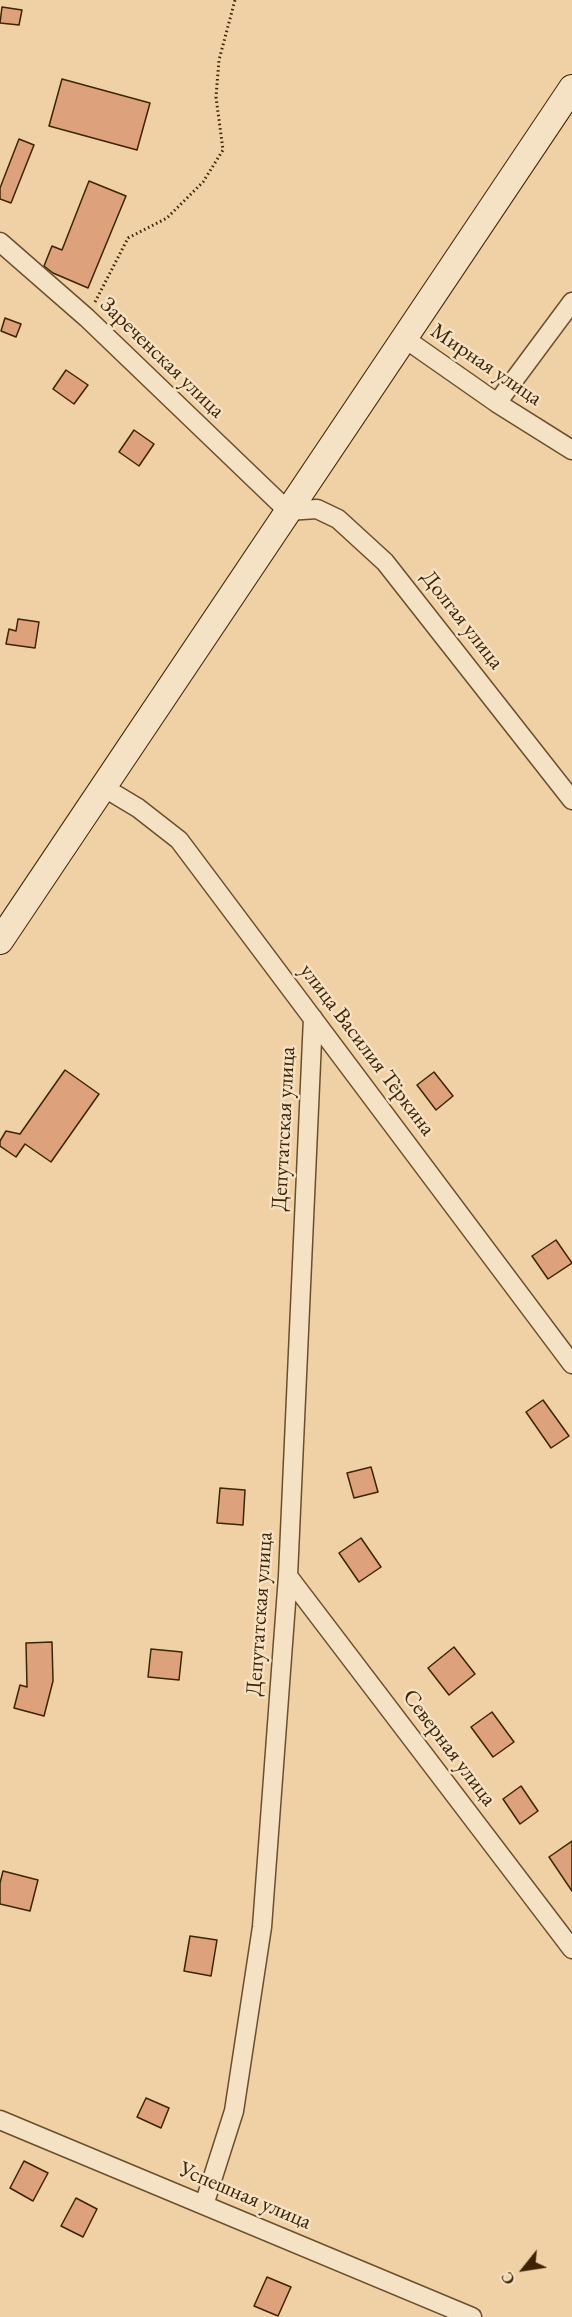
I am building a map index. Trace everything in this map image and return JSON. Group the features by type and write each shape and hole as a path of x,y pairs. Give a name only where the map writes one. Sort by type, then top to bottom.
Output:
{"street":[{"path":"0,941 572,88"},
{"name":"Зареченская улица","path":"0,242 87,318 288,511"},
{"path":"498,403 572,302"},
{"name":"Мирная улица","path":"404,338 498,403 572,450"},
{"name":"Долгая улица","path":"288,511 317,508 338,519 385,561 572,800"},
{"name":"улица Василия Тёркина","path":"103,787 138,808 179,840 572,1364"},
{"name":"Депутатская улица","path":"204,2205 234,2111 262,1927 288,1576 313,1018"},
{"name":"Северная улица","path":"288,1576 572,1949"},
{"name":"Успешная улица","path":"0,2120 472,2317"}],"path":[{"path":"87,318 128,237 167,218 202,182 223,150 216,97 219,60 235,0"}],"building":[{"path":"2,7 22,10 19,25 0,23"},
{"path":"62,79 150,103 137,150 49,126"},
{"path":"19,139 34,145 11,203 0,199 0,188"},
{"path":"89,181 126,196 88,288 53,273 44,266 52,246 62,250"},
{"path":"5,318 21,324 16,337 1,331"},
{"path":"66,370 88,385 74,404 53,389"},
{"path":"134,430 154,444 139,466 119,452"},
{"path":"18,619 39,622 35,648 6,644 9,629 16,631"},
{"path":"65,1070 99,1094 51,1162 25,1144 16,1157 0,1146 0,1141 6,1131 20,1134"},
{"path":"434,1072 453,1096 436,1110 417,1085"},
{"path":"556,1240 572,1263 548,1279 532,1256"},
{"path":"543,1400 569,1436 551,1448 526,1412"},
{"path":"371,1467 378,1492 354,1498 347,1473"},
{"path":"220,1488 245,1490 243,1525 217,1523"},
{"path":"361,1538 381,1567 359,1582 339,1553"},
{"path":"52,1642 53,1681 44,1716 14,1708 20,1685 27,1687 26,1643"},
{"path":"454,1647 475,1674 449,1695 428,1668"},
{"path":"151,1649 182,1652 179,1680 148,1677"},
{"path":"492,1712 514,1742 493,1757 471,1727"},
{"path":"521,1786 538,1811 520,1824 503,1799"},
{"path":"572,1841 572,1891 549,1857"},
{"path":"3,1871 38,1880 30,1911 0,1904 0,1883"},
{"path":"190,1936 217,1940 211,1976 184,1971"},
{"path":"146,2098 169,2108 161,2128 137,2117"},
{"path":"24,2161 48,2173 33,2201 10,2188"},
{"path":"76,2198 97,2209 83,2237 61,2226"},
{"path":"267,2277 291,2287 278,2316 254,2306"}]}
